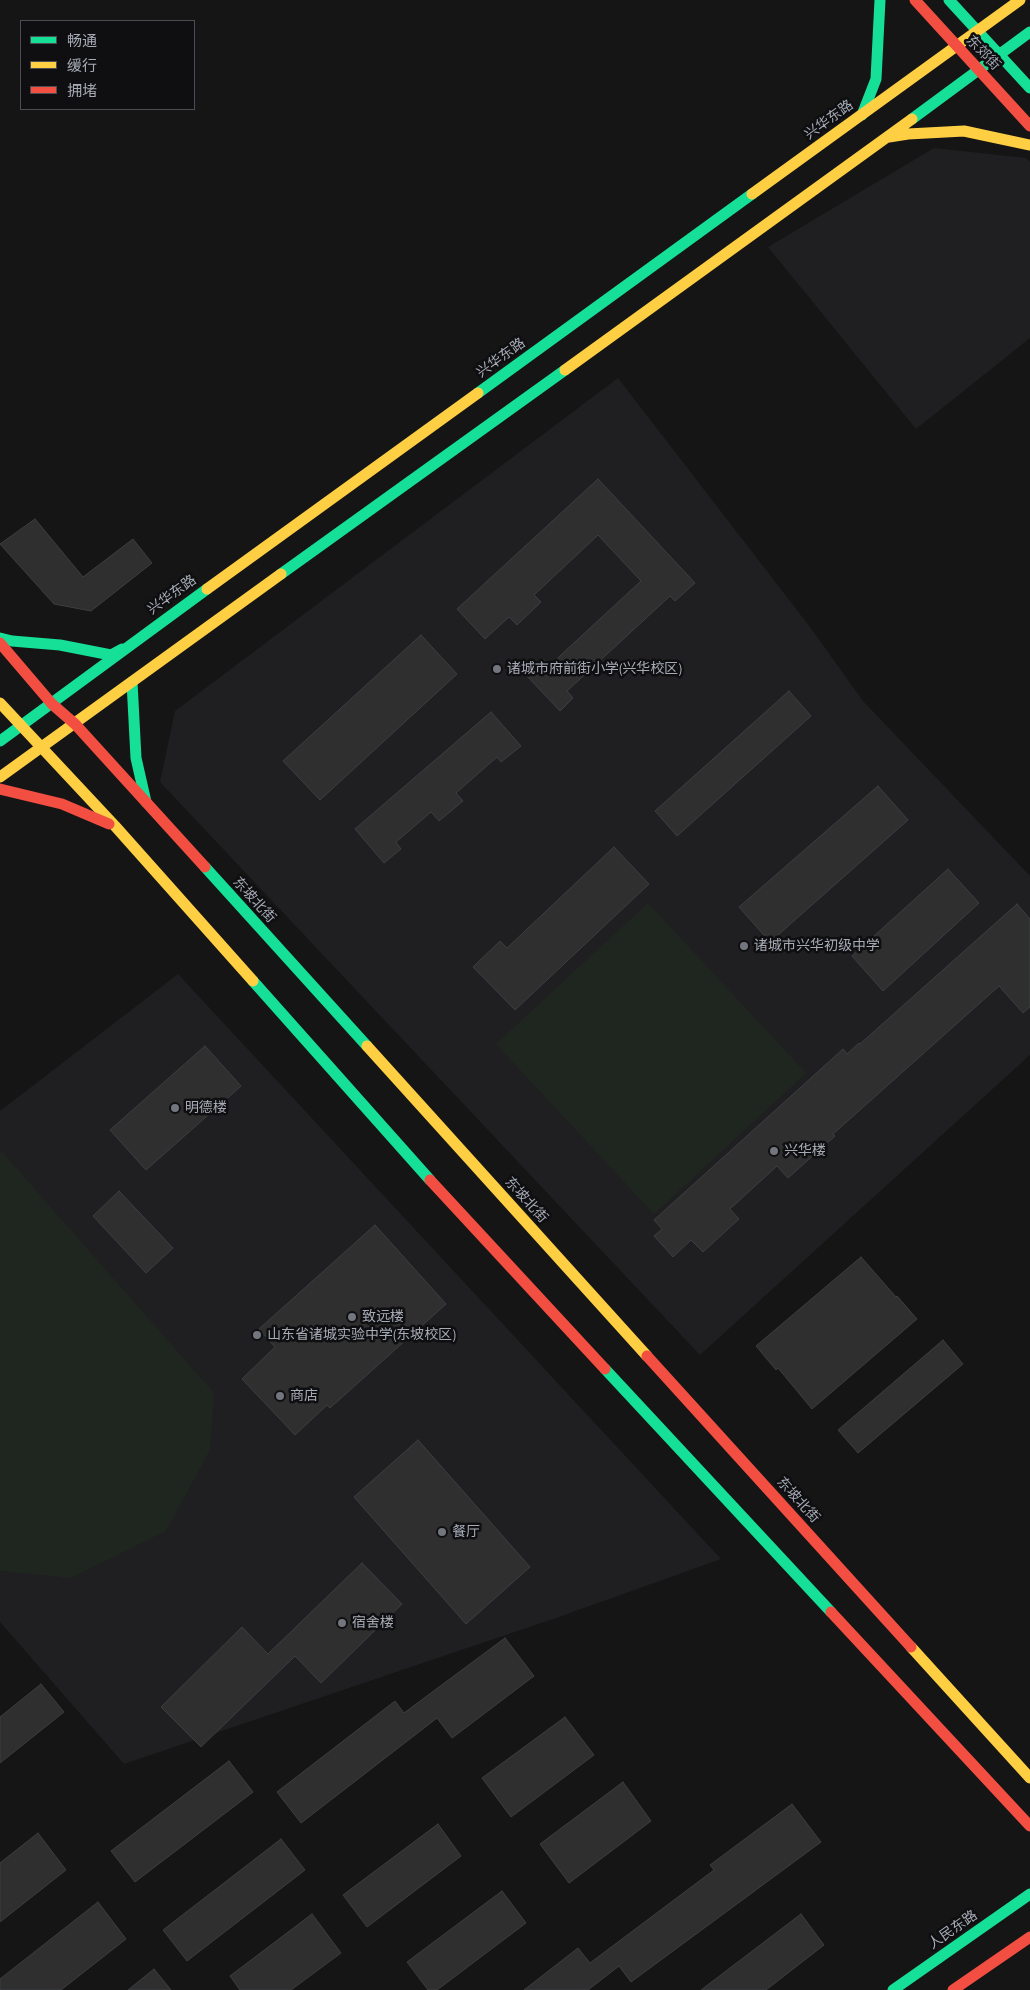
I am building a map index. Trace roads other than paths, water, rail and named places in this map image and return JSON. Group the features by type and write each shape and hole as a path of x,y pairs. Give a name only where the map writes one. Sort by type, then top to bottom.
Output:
{"main road":[{"path":"862,115 876,79 880,38 880,0"},
{"name":"东郊街","path":"915,0 1030,126"},
{"name":"东郊街","path":"949,0 1030,88"},
{"name":"兴华东路","path":"0,741 135,641 1020,0"},
{"path":"0,777 887,138 1030,32"},
{"path":"887,138 908,134 964,131 1030,144"},
{"path":"0,638 12,641 60,645 111,655 135,641"},
{"name":"东坡北街","path":"0,643 52,704 75,724 1030,1778"},
{"path":"132,682 136,758 147,804"},
{"path":"0,703 115,826 461,1214 1030,1826"},
{"path":"0,790 62,804 115,826"},
{"name":"人民东路","path":"893,1990 1030,1894"},
{"path":"953,1990 1030,1937"}],"place":[{"name":"诸城市府前街小学(兴华校区)","path":"497,669"},
{"name":"诸城市兴华初级中学","path":"744,946"},
{"name":"明德楼","path":"175,1108"},
{"name":"兴华楼","path":"774,1151"},
{"name":"致远楼","path":"352,1317"},
{"name":"山东省诸城实验中学(东坡校区)","path":"257,1335"},
{"name":"商店","path":"280,1396"},
{"name":"餐厅","path":"442,1532"},
{"name":"宿舍楼","path":"342,1623"}]}
